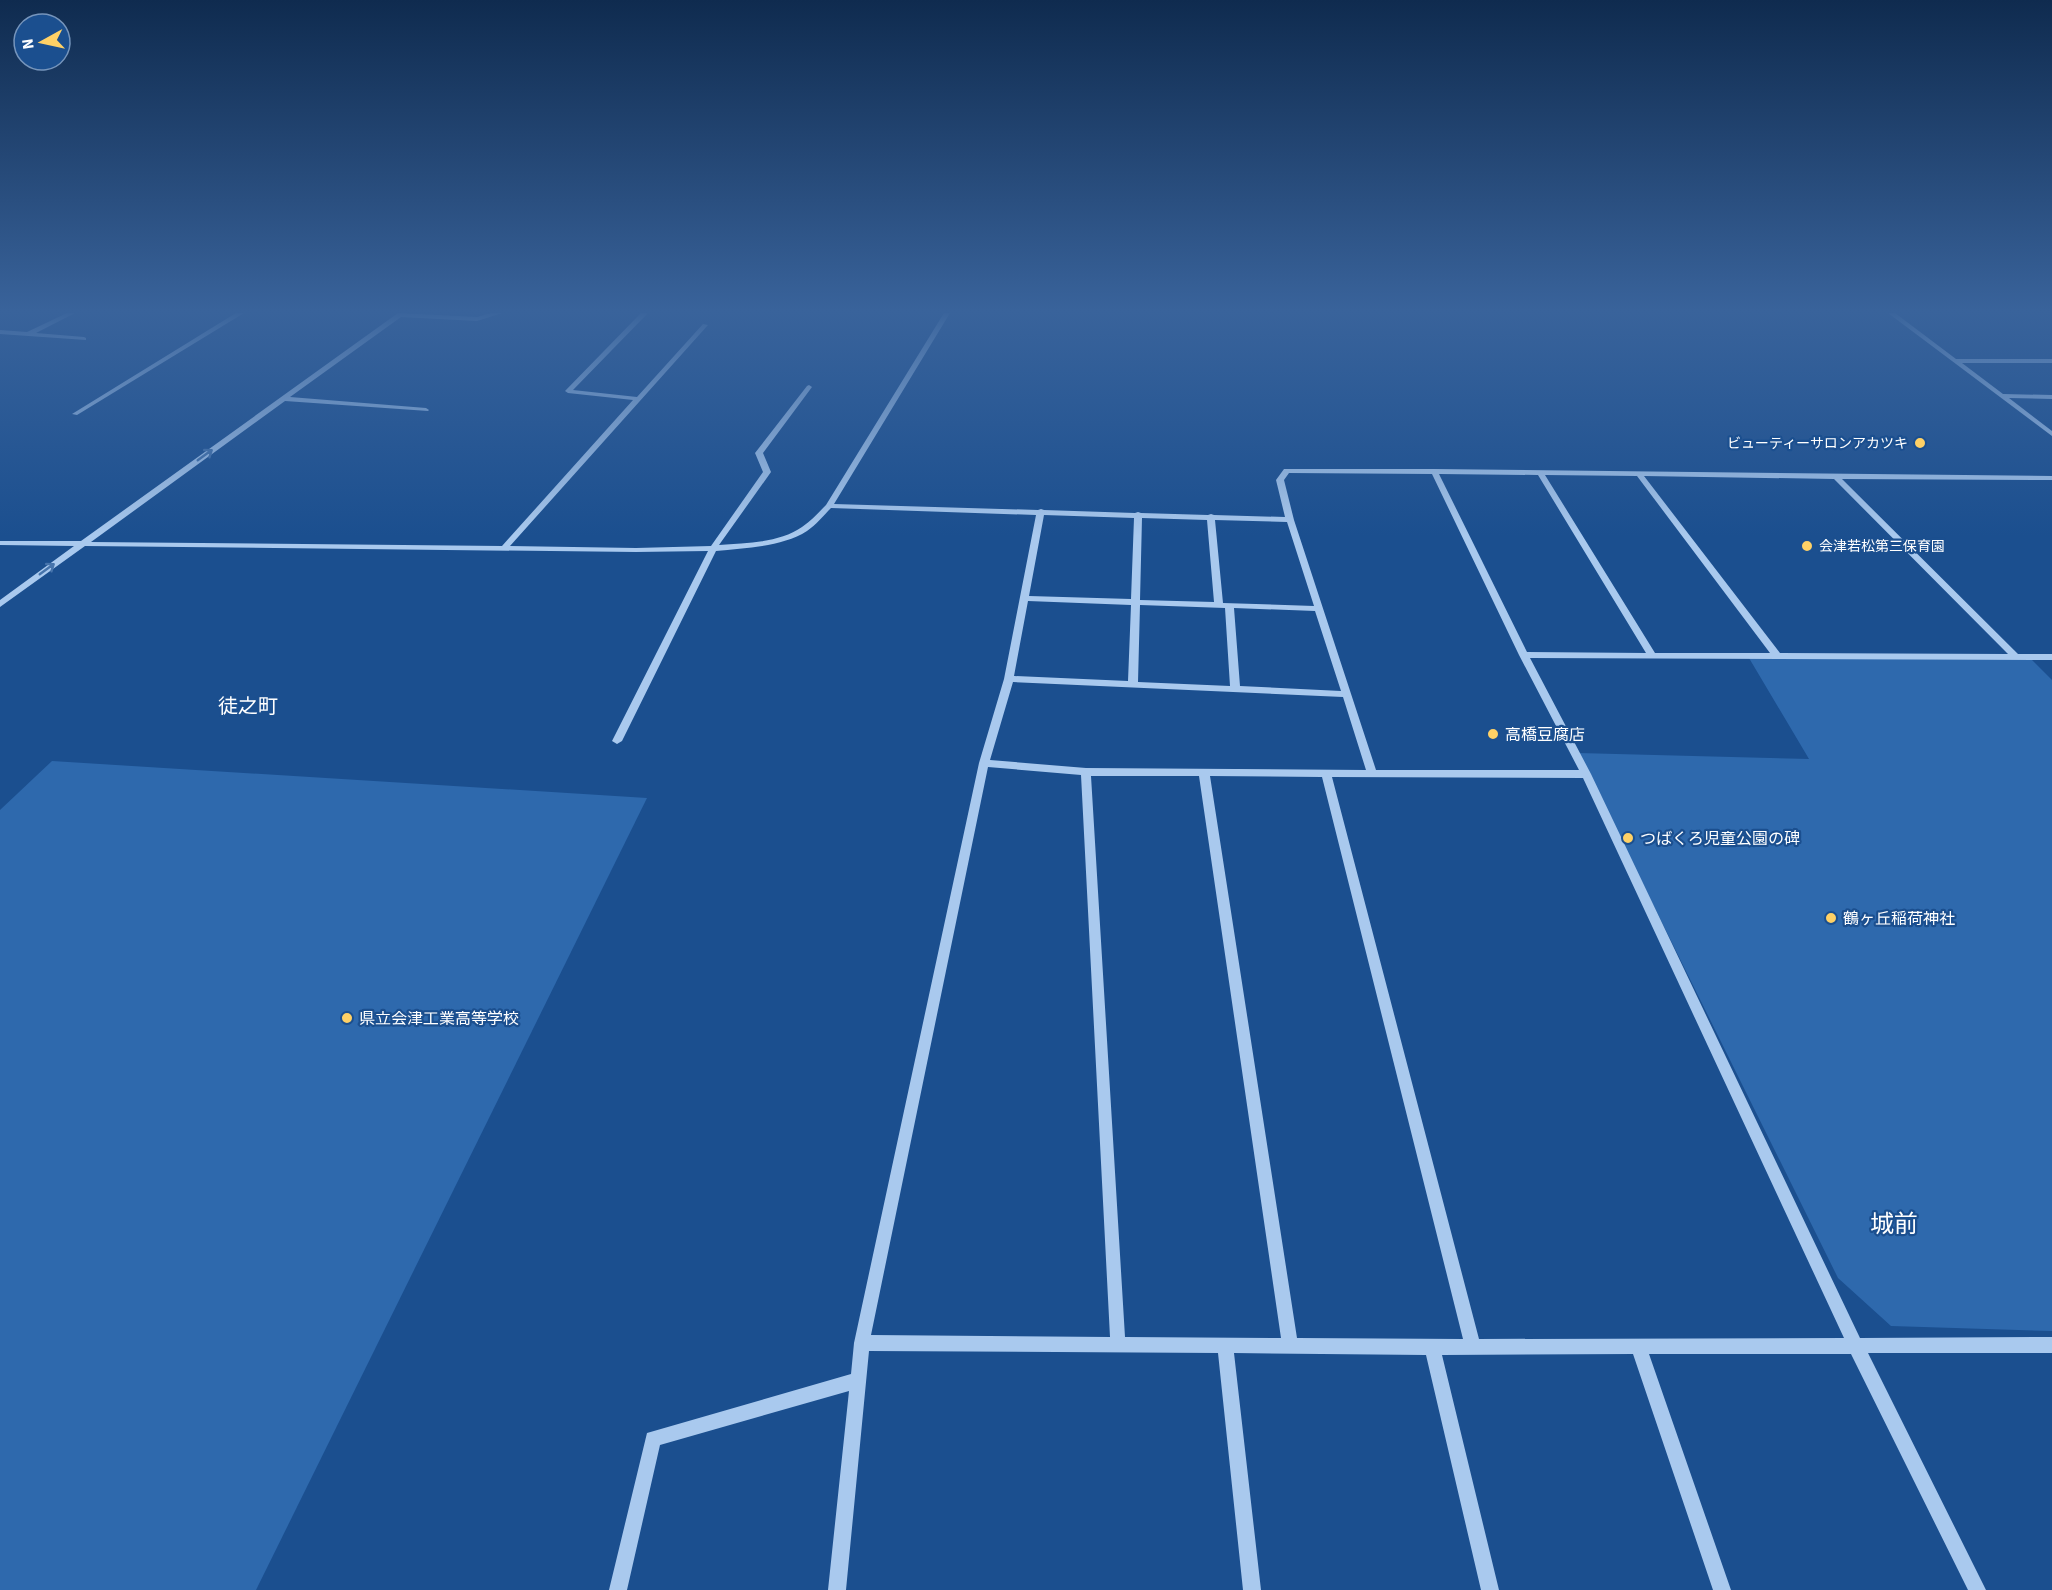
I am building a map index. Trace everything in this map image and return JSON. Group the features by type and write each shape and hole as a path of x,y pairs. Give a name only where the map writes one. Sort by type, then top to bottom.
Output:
{"street":[{"path":"75,414 119,387"},
{"path":"0,604 299,387"},
{"path":"573,387 568,392 639,399"},
{"path":"505,547 650,387"},
{"path":"617,741 714,547 767,472 759,453 809,387"},
{"path":"0,543 636,550 714,547 759,542 794,534 813,522 829,506 902,387"},
{"path":"1989,387 2052,434"},
{"path":"2001,396 2052,397"},
{"path":"283,399 426,410"},
{"path":"1372,773 1290,520 1280,480 1287,471 1540,472 1837,478 2052,478"},
{"path":"1434,471 1524,655 1586,774 1856,1347 1977,1590"},
{"path":"1540,472 1652,655"},
{"path":"1639,474 1777,656"},
{"path":"1837,478 2015,657"},
{"path":"829,506 1290,520"},
{"path":"837,1590 862,1343 984,763 1009,679 1041,511"},
{"path":"1133,685 1138,514"},
{"path":"1211,516 1235,689"},
{"path":"1025,598 1318,609"},
{"path":"1524,655 2052,657"},
{"path":"1009,679 1346,694"},
{"path":"984,763 1086,772 1586,774"},
{"path":"1086,772 1118,1345"},
{"path":"1204,773 1290,1346"},
{"path":"1326,773 1473,1347"},
{"path":"862,1343 1432,1347 2052,1345"},
{"path":"1225,1346 1252,1590"},
{"path":"1638,1346 1722,1590"},
{"path":"1432,1347 1490,1590"},
{"path":"618,1590 653,1439 858,1380"}],"shaded area":[{"path":"1749,658 2032,660 2052,680 2052,1331 1891,1326 1838,1278 1578,753 1809,759"},
{"name":"県立会津工業高等学校","path":"52,761 647,798 256,1590 0,1590 0,810"}],"place":[{"name":"ビューティーサロンアカツキ","path":"1920,443"},
{"name":"会津若松第三保育園","path":"1807,546"},
{"name":"高橋豆腐店","path":"1493,734"},
{"name":"つばくろ児童公園の碑","path":"1628,838"},
{"name":"鶴ヶ丘稲荷神社","path":"1831,918"},
{"name":"県立会津工業高等学校","path":"347,1018"}],"district":[{"name":"徒之町","path":"248,706"},
{"name":"城前","path":"1894,1224"}]}
